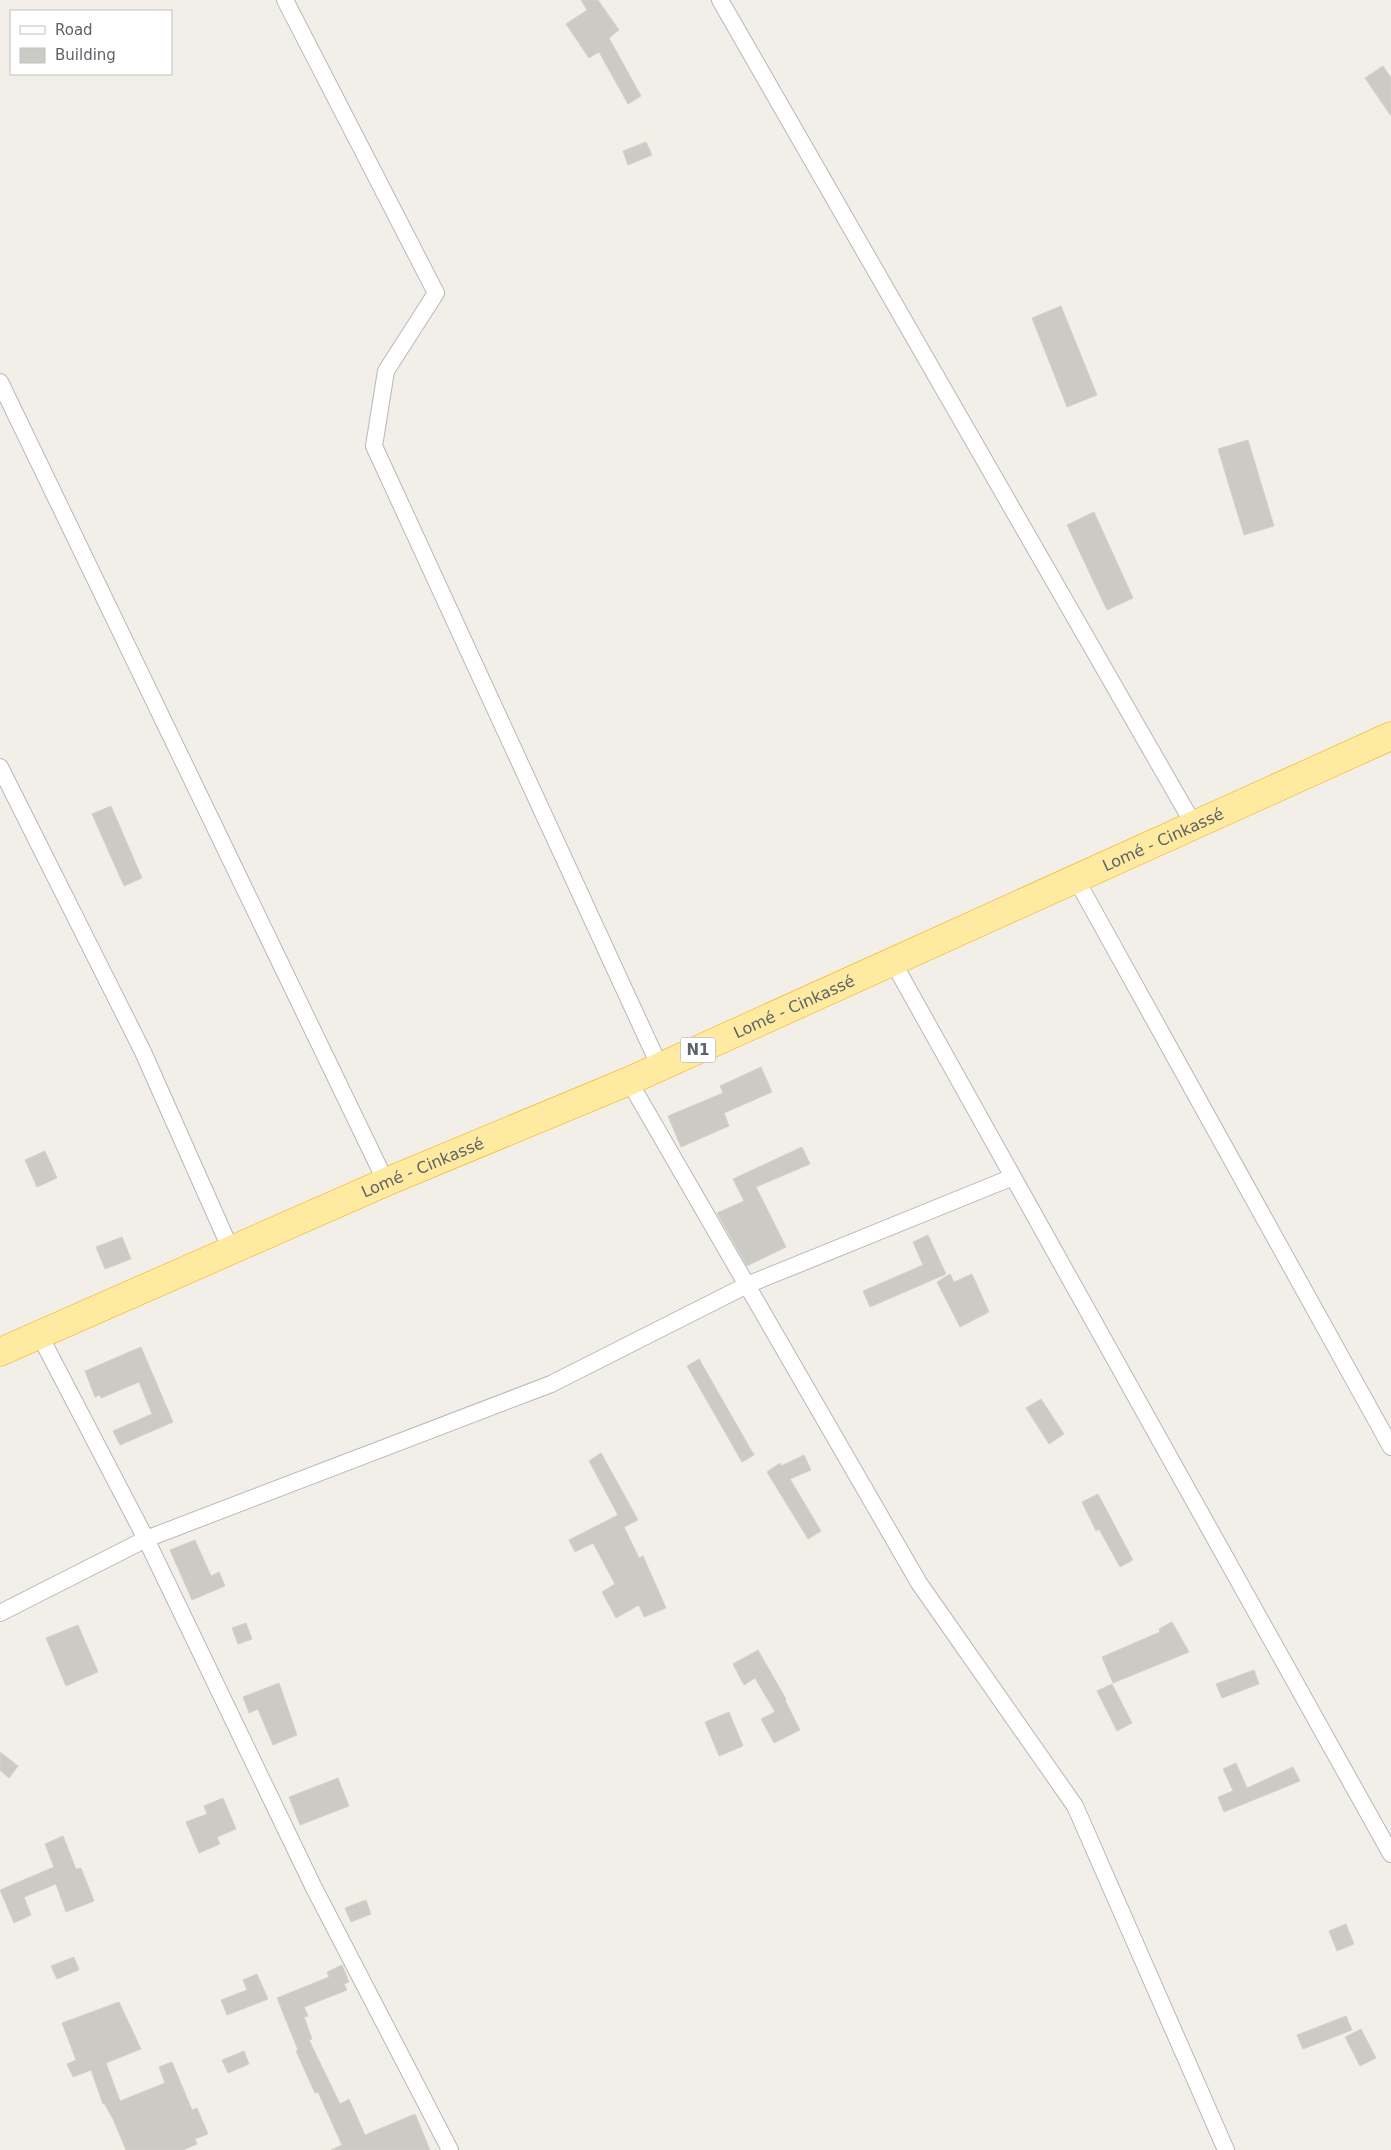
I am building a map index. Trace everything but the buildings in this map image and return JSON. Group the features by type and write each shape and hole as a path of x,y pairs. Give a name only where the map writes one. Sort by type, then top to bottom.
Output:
{"highway":[{"name":"Lomé - Cinkassé","path":"0,1352 386,1182 629,1082 1391,736"}],"street":[{"path":"285,0 436,293 386,372 374,446 660,1067"},
{"path":"720,0 1194,825"},
{"path":"0,382 386,1182"},
{"path":"0,767 144,1052 231,1250"},
{"path":"1076,879 1391,1447"},
{"path":"893,962 1391,1854"},
{"path":"629,1082 919,1583 1075,1806 1226,2150"},
{"path":"0,1613 146,1539 551,1384 747,1285 1013,1176"},
{"path":"39,1334 146,1539 313,1886 450,2150"}]}
